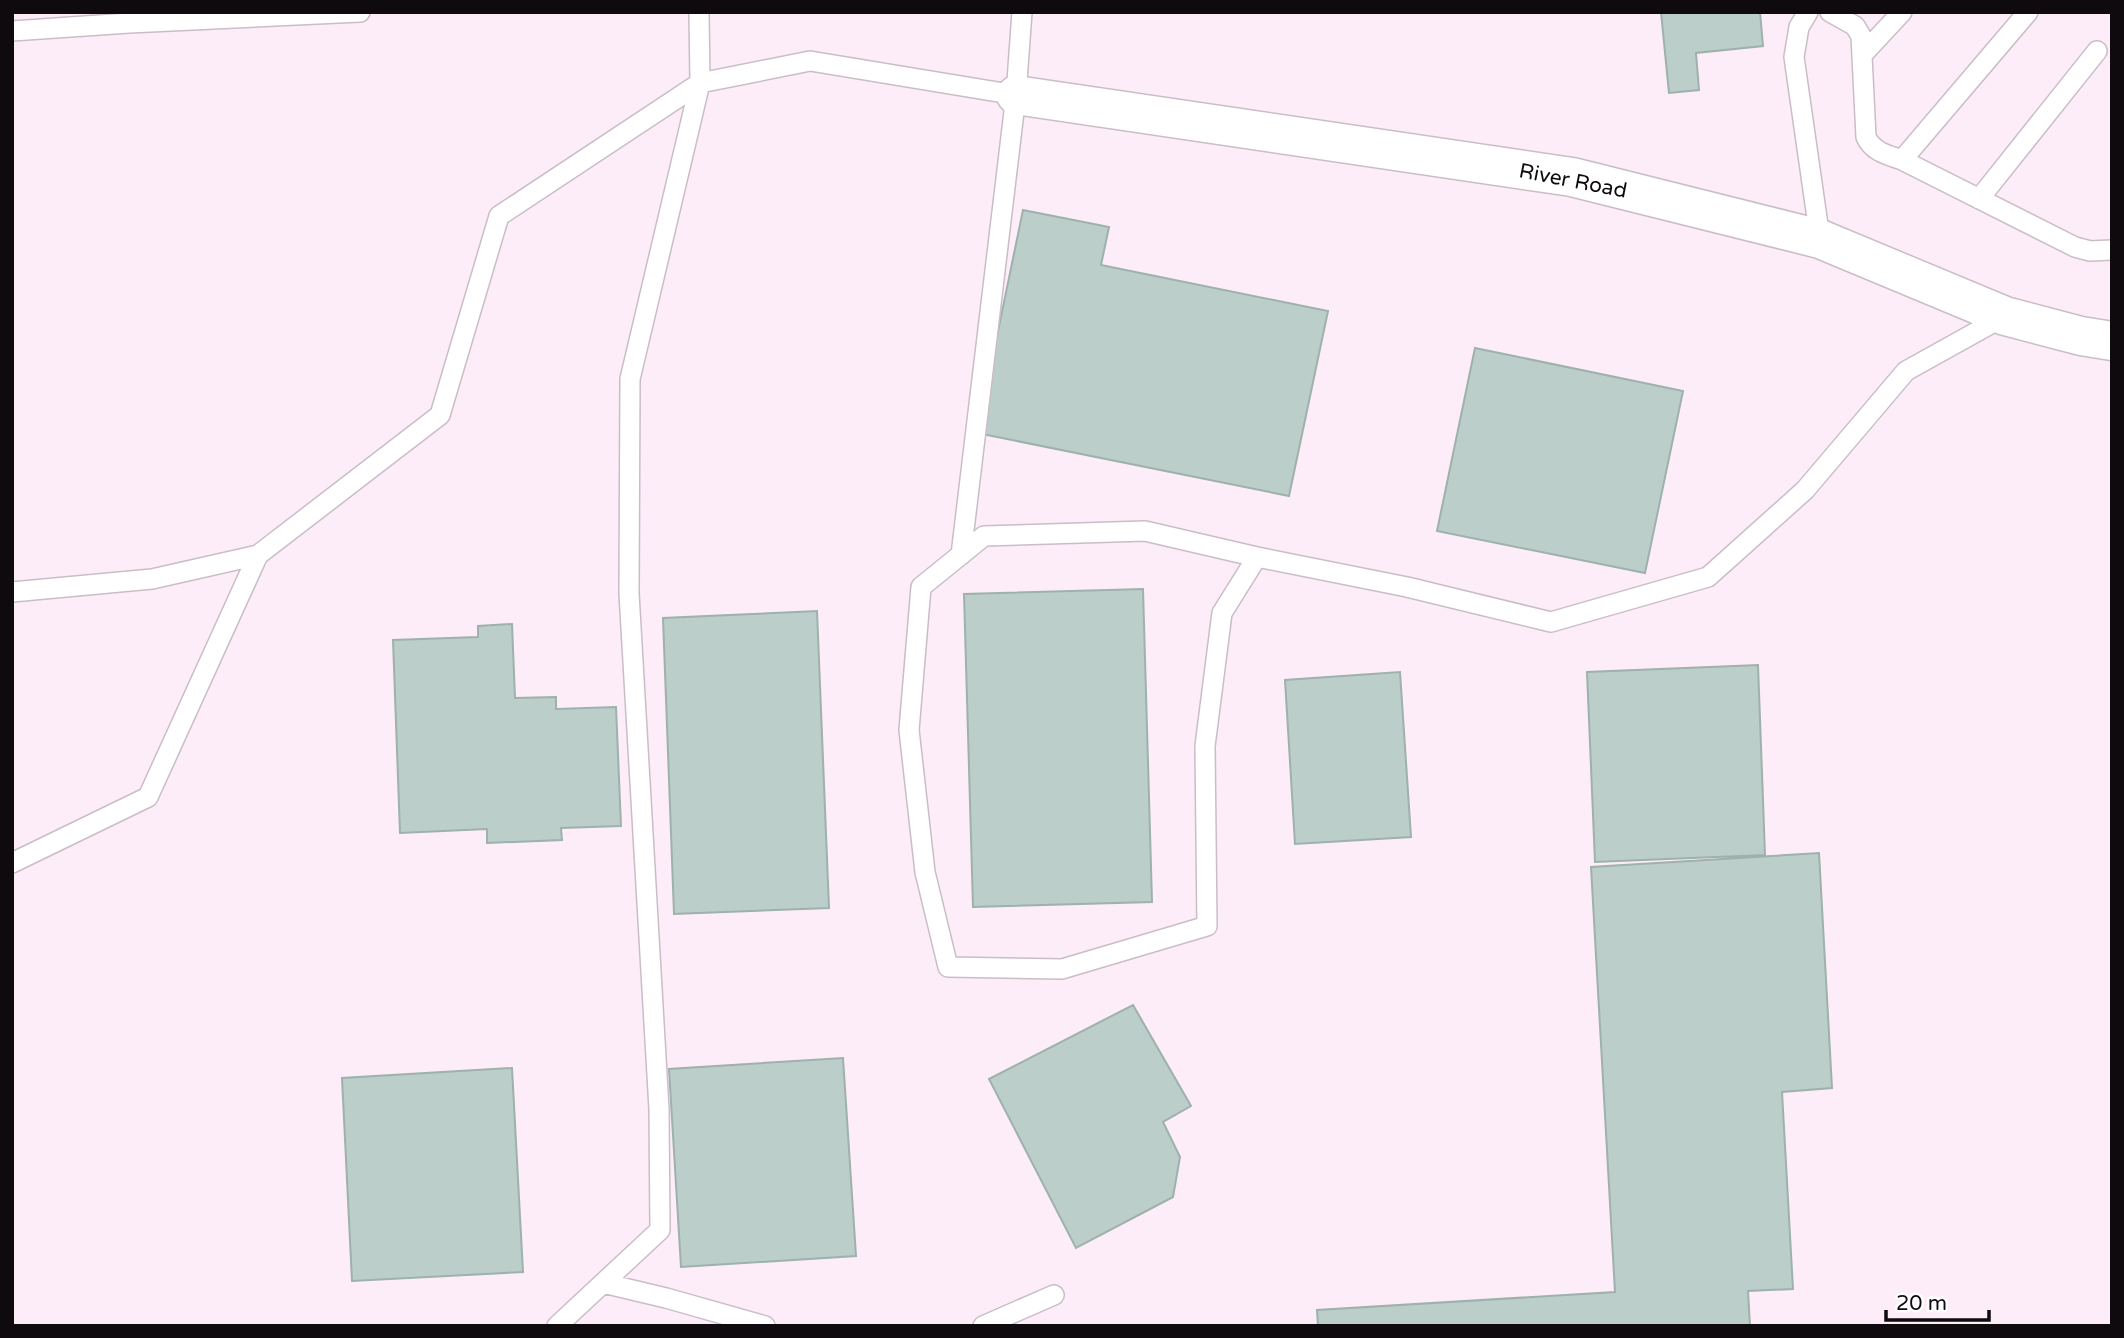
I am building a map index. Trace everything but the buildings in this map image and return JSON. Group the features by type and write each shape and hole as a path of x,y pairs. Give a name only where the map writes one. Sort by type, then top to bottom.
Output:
{"street":[{"name":"River Road","path":"1016,95 1573,177 1820,239 2005,316 2081,336 2112,341"}],"lane":[{"path":"12,31 360,12"},
{"path":"557,1326 660,1230 659,1110 629,593 630,379 700,83 699,12"},
{"path":"961,555 1016,95 1022,12"},
{"path":"1808,12 1799,27 1794,57 1820,239"},
{"path":"1830,12 1856,26 1861,36 1866,137 1870,145 2075,247 2090,251 2112,250"},
{"path":"1863,55 1902,12"},
{"path":"1902,160 2028,12"},
{"path":"1979,199 2097,51"},
{"path":"12,592 152,579 258,555 440,415 499,216 700,83 810,61 1016,95"},
{"path":"1258,557 1222,613 1205,746 1207,926 1062,969 948,967 923,859 909,730 921,587 984,536 1145,531 1407,587 1551,622 1708,577 1805,490 1906,371 2005,316"},
{"path":"12,863 148,797 258,555"},
{"path":"603,1283 765,1326"},
{"path":"983,1326 1054,1295"}]}
